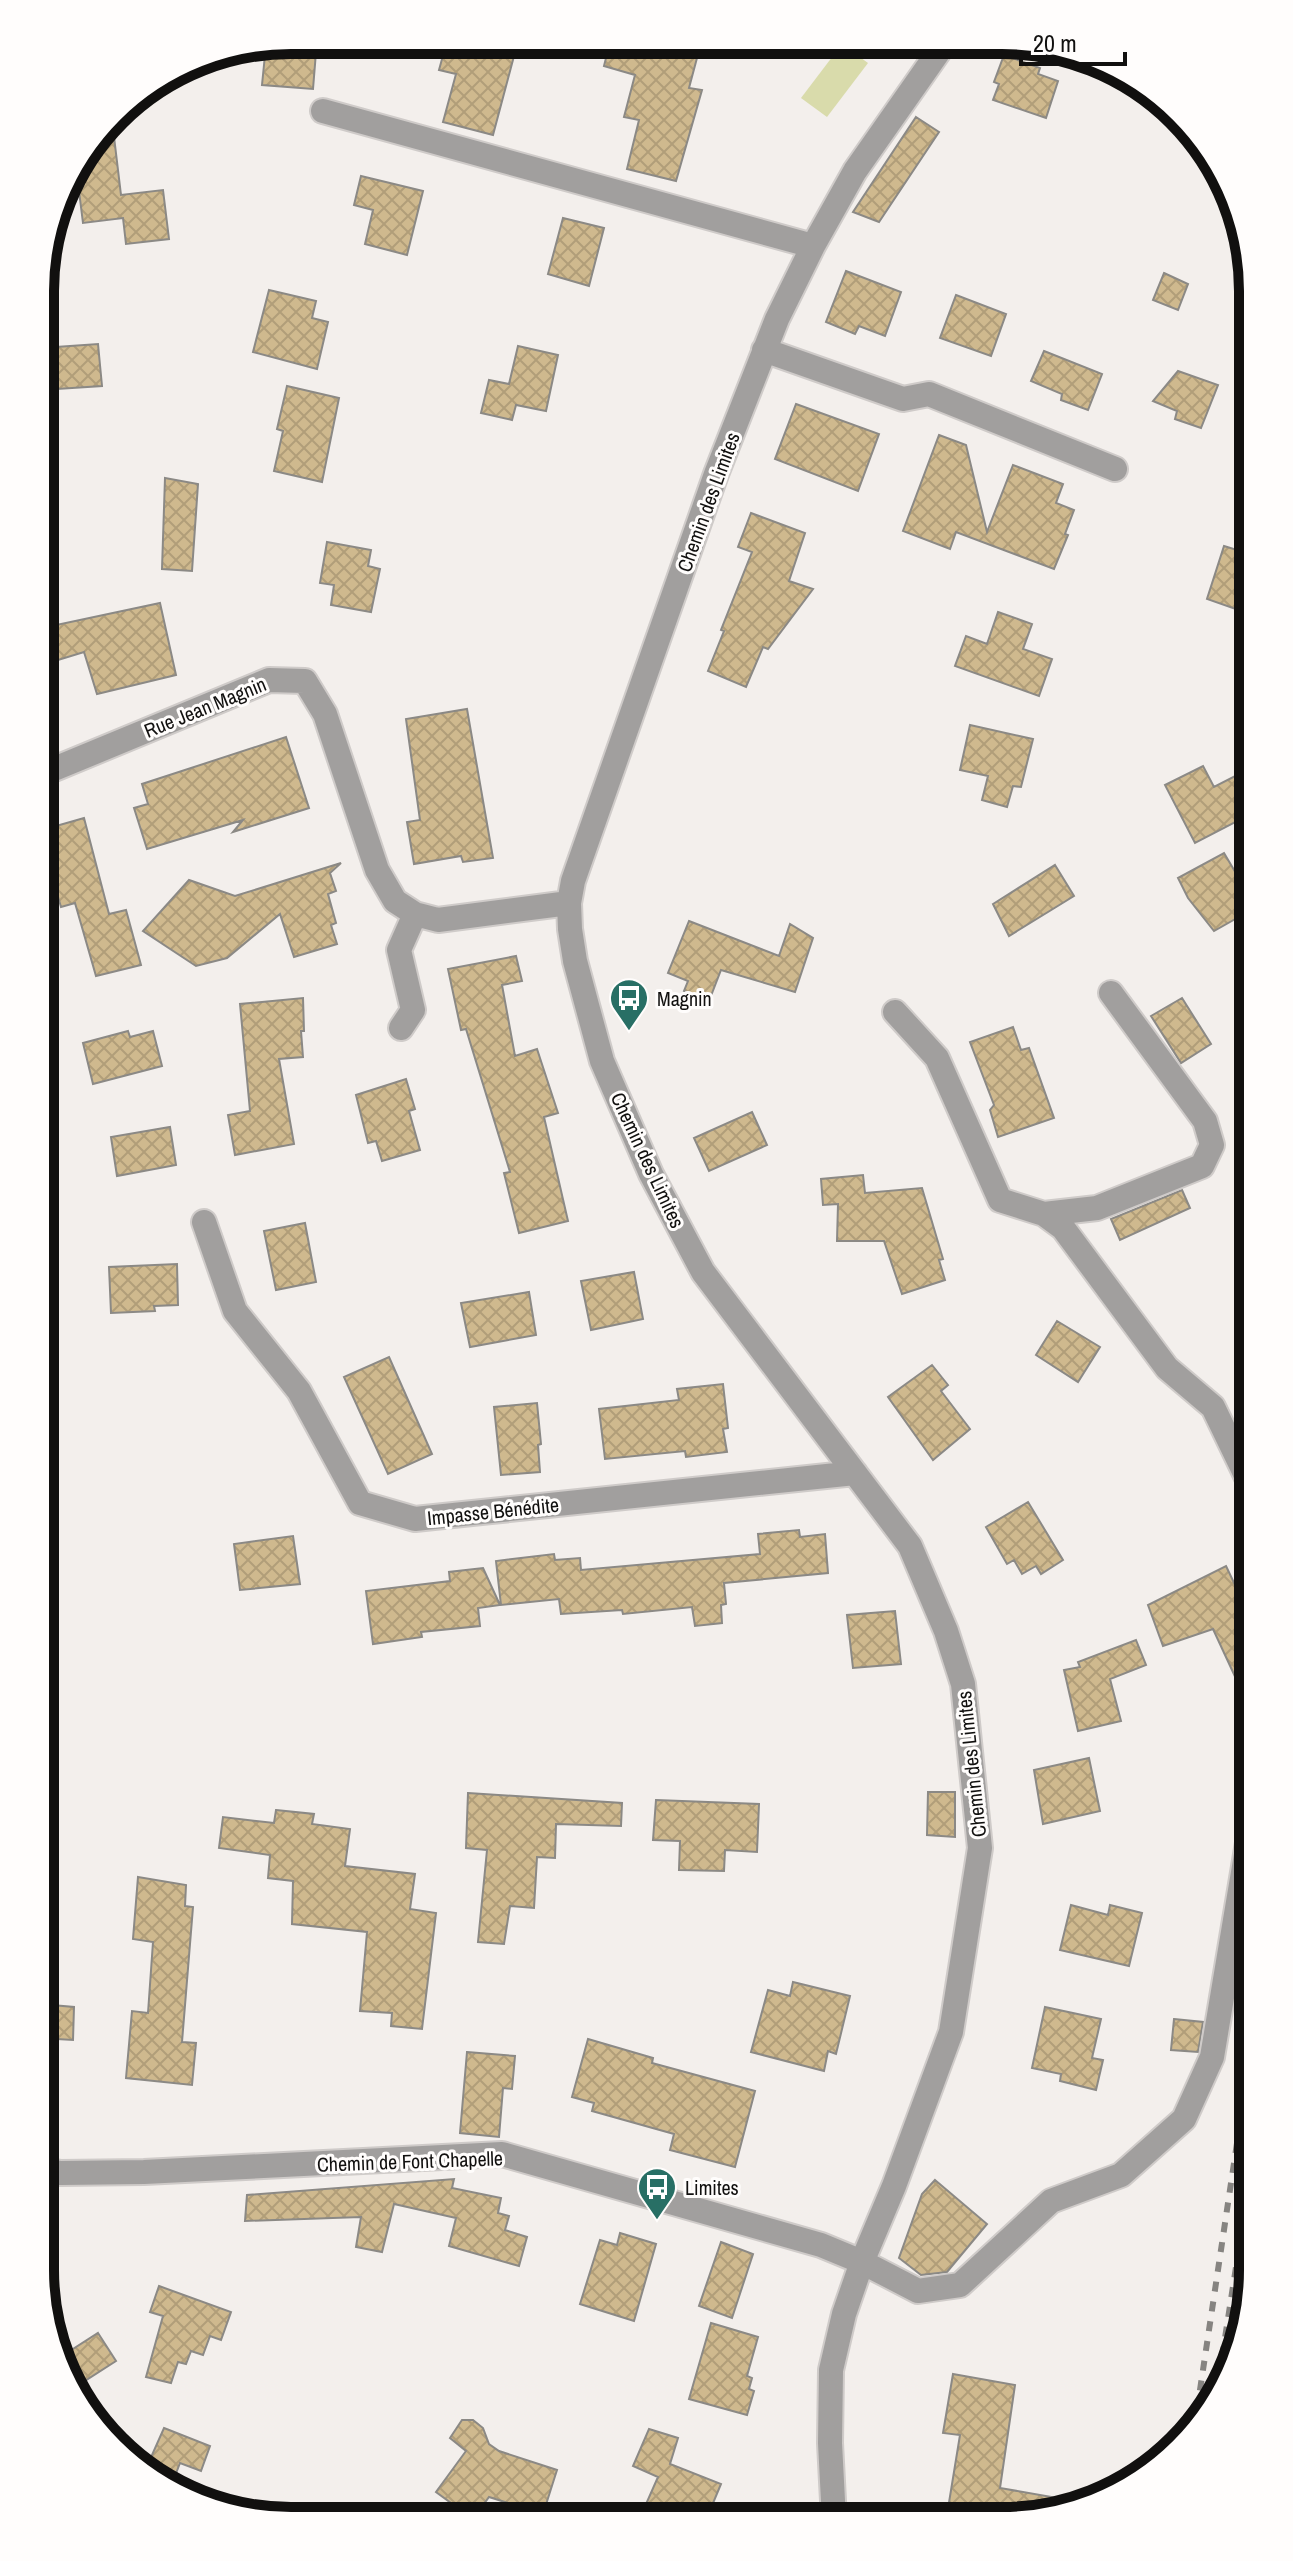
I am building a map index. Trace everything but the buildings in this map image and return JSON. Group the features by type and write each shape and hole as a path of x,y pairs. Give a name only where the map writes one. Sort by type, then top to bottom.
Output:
{"street":[{"name":"Chemin des Limites","path":"833,2507 831,2370 844,2314 862,2262 894,2186 951,2032 980,1848 963,1684 946,1631 910,1546 703,1272 651,1174 602,1061 575,961 569,903 573,881 716,474 764,350 813,246 855,171 937,54"},
{"path":"323,111 813,246"},
{"path":"764,350 903,399 929,394 1115,469"},
{"name":"Rue Jean Magnin","path":"55,769 269,680 305,681 325,714 377,870 395,901 415,914"},
{"path":"401,1028 413,1010 399,950 415,914 438,920 569,903"},
{"path":"1044,1214 1097,1208 1202,1166 1212,1145 1205,1121 1111,993"},
{"path":"895,1012 937,1058 1000,1200 1044,1214 1063,1228 1167,1368 1213,1407 1238,1460"},
{"name":"Impasse Bénédite","path":"204,1222 235,1311 299,1391 360,1503 415,1519 855,1473"},
{"name":"Chemin de Font Chapelle","path":"54,2172 144,2172 502,2154 821,2245 918,2291 960,2285 1051,2201 1121,2175 1184,2119 1212,2057 1238,1901"}],"shaded area":[{"path":"834,54 856,54 868,63 827,117 801,98"}],"railway":[{"path":"1198,2401 1238,2136"},
{"path":"1222,2359 1238,2254"}],"place":[{"name":"Magnin","path":"629,1032"},
{"name":"Limites","path":"657,2221"}]}
